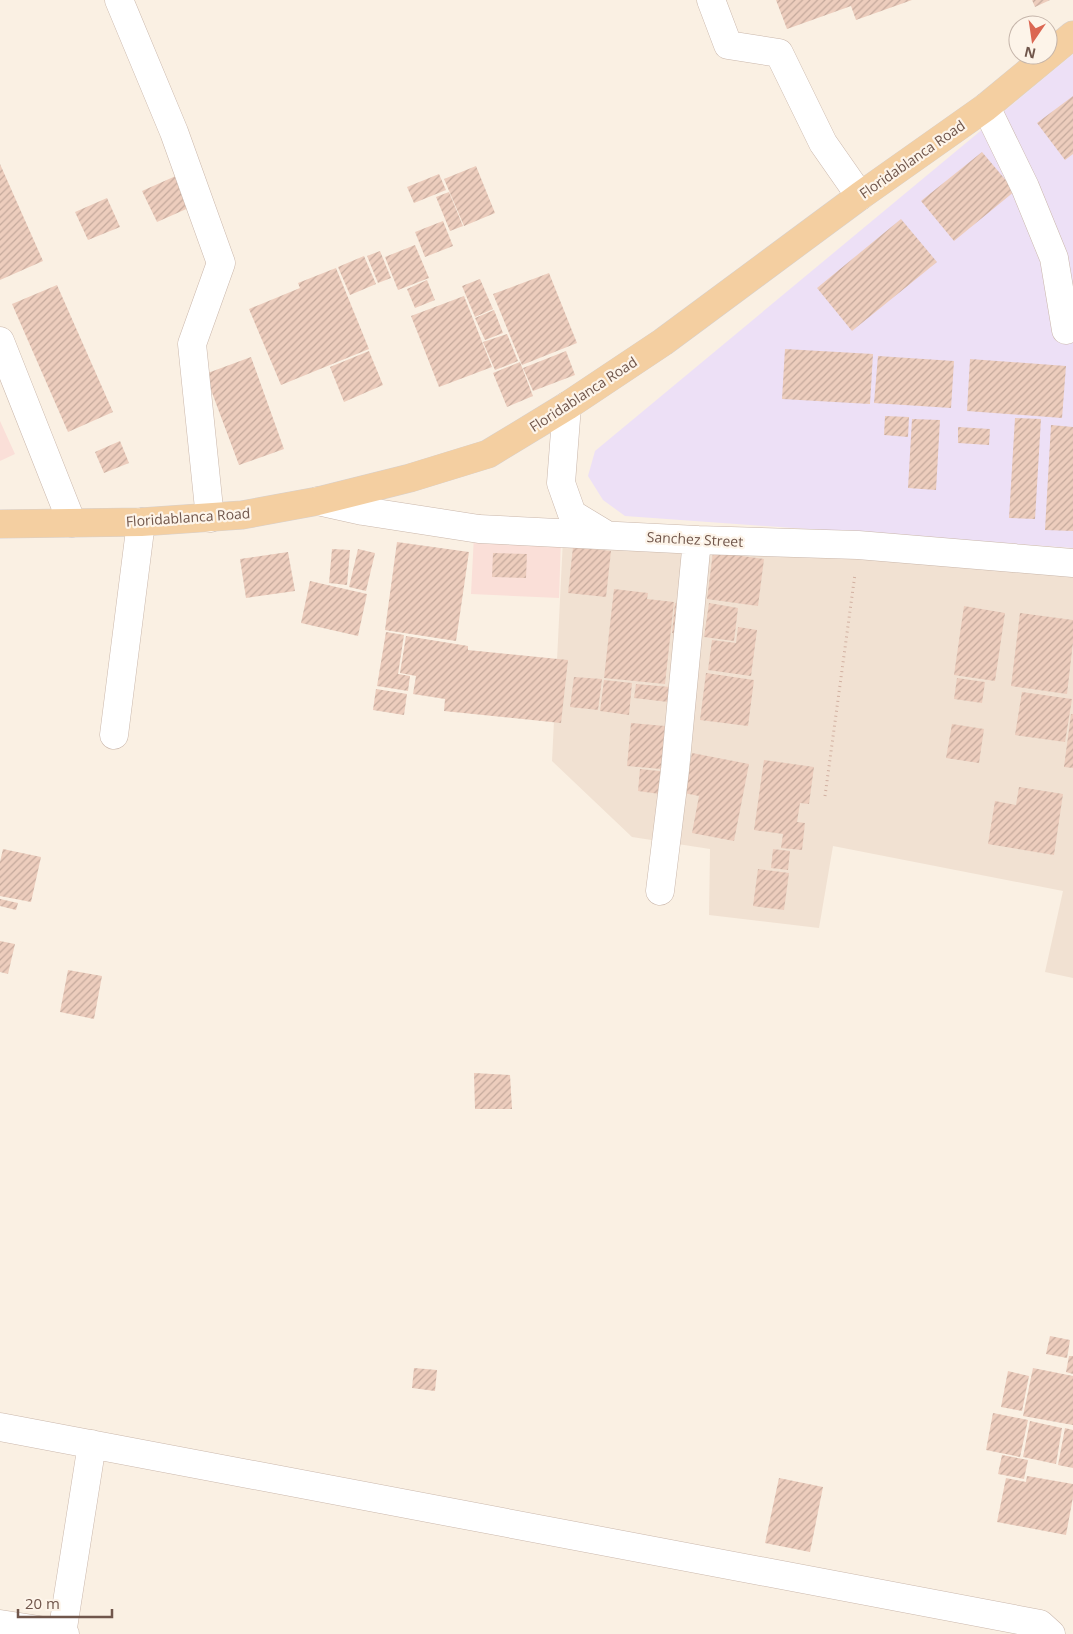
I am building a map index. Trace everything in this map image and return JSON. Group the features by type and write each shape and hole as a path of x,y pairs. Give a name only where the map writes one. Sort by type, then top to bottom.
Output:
{"main road":[{"name":"Floridablanca Road","path":"0,524 141,522 242,515 318,501 410,478 488,454 567,406 663,342 860,196 986,108 1073,36"}],"street":[{"path":"119,0 174,132 221,263 192,344 210,518"},
{"path":"711,0 728,45 779,53 823,144 860,196"},
{"path":"986,108 1025,187 1054,258 1066,330"},
{"path":"0,341 72,523"},
{"path":"567,406 561,483 572,514 607,535"},
{"name":"Sanchez Street","path":"318,501 479,529 697,540 858,545 1073,563"},
{"path":"114,735 141,522"},
{"path":"660,891 675,770 697,540"},
{"path":"0,1426 1040,1624 1051,1634"},
{"path":"0,1624 64,1634 92,1444"}],"path":[{"path":"825,796 858,545"}],"shaded area":[{"path":"1073,54 1073,548 625,516 603,500 588,476 595,451"},
{"path":"0,421 15,454 0,461"},
{"path":"474,535 561,539 559,598 471,594"},
{"path":"563,539 1073,571 1073,978 1045,972 1063,891 833,846 819,928 709,915 710,849 632,837 552,761"}],"building":[{"path":"776,0 912,0 856,20 851,6 787,29"},
{"path":"1032,0 1050,0 1035,7"},
{"path":"1073,96 1073,154 1065,160 1037,123"},
{"path":"982,152 1015,191 954,241 921,201"},
{"path":"0,164 43,261 0,280"},
{"path":"476,166 495,213 464,226 444,179"},
{"path":"439,174 446,190 414,203 407,187"},
{"path":"178,175 193,206 157,222 142,191"},
{"path":"449,192 463,226 450,231 436,197"},
{"path":"107,198 120,227 88,240 75,212"},
{"path":"901,219 937,262 852,331 817,288"},
{"path":"443,221 453,246 425,257 415,232"},
{"path":"415,245 429,278 398,290 385,257"},
{"path":"380,251 391,278 378,283 367,256"},
{"path":"364,256 376,284 350,295 338,267"},
{"path":"336,268 369,349 281,385 249,309 300,288 298,283"},
{"path":"549,273 577,343 522,365 493,294"},
{"path":"480,279 493,309 475,317 462,286"},
{"path":"427,280 435,300 415,308 407,289"},
{"path":"57,285 113,412 68,432 12,304"},
{"path":"464,296 492,367 439,387 411,316"},
{"path":"494,310 503,333 485,340 475,318"},
{"path":"507,334 518,361 495,370 483,342"},
{"path":"785,349 873,354 870,404 782,399"},
{"path":"369,351 383,385 344,402 330,367"},
{"path":"566,351 575,375 533,391 523,368"},
{"path":"878,356 954,361 951,408 874,403"},
{"path":"251,357 284,449 239,465 205,374"},
{"path":"970,359 1066,366 1062,418 967,411"},
{"path":"520,362 533,396 507,407 493,373"},
{"path":"885,416 909,417 908,437 884,435"},
{"path":"1015,418 1041,419 1035,519 1009,518"},
{"path":"912,419 940,420 936,490 908,488"},
{"path":"1051,425 1073,427 1073,531 1045,530"},
{"path":"958,427 990,429 989,445 958,443"},
{"path":"120,441 129,463 104,473 95,452"},
{"path":"397,542 469,552 456,641 385,630"},
{"path":"573,547 611,551 606,597 568,593"},
{"path":"332,549 350,550 347,585 329,583"},
{"path":"358,549 375,553 366,591 349,587"},
{"path":"288,552 295,591 246,598 240,559"},
{"path":"713,552 764,559 758,606 707,599"},
{"path":"493,553 527,554 526,578 492,577"},
{"path":"310,581 367,594 358,636 301,623"},
{"path":"614,589 648,593 647,599 674,602 665,684 604,678"},
{"path":"675,603 685,604 682,634 672,633"},
{"path":"709,603 738,608 734,641 704,637"},
{"path":"964,606 1005,613 995,681 954,675"},
{"path":"1020,613 1073,620 1073,642 1067,694 1011,686"},
{"path":"738,627 757,630 751,676 708,670 712,640 736,643"},
{"path":"386,632 404,635 398,674 410,676 408,691 377,686"},
{"path":"406,636 468,646 468,650 568,660 561,723 444,711 445,699 413,694 416,676 400,673"},
{"path":"706,673 754,680 748,726 700,720"},
{"path":"574,677 602,679 598,710 570,707"},
{"path":"957,678 985,682 982,703 954,699"},
{"path":"604,680 632,683 629,715 600,711"},
{"path":"636,684 670,687 668,702 634,698"},
{"path":"376,689 407,694 404,715 373,710"},
{"path":"1022,692 1072,699 1065,742 1015,735"},
{"path":"1071,714 1073,714 1073,768 1064,767"},
{"path":"631,723 665,726 661,769 627,766"},
{"path":"952,724 984,729 979,763 946,758"},
{"path":"692,753 749,764 734,841 692,833 699,796 684,793"},
{"path":"764,760 814,767 809,804 800,803 797,822 805,823 802,850 781,848 783,834 754,830"},
{"path":"640,769 669,772 667,795 638,791"},
{"path":"1019,787 1063,794 1054,855 988,844 995,801 1016,805"},
{"path":"3,849 41,857 31,902 0,896 0,862"},
{"path":"773,849 790,851 788,870 771,868"},
{"path":"758,869 789,873 784,910 753,906"},
{"path":"0,899 18,903 16,910 0,906"},
{"path":"0,941 15,944 8,974 0,972"},
{"path":"68,970 102,976 94,1019 60,1012"},
{"path":"474,1073 510,1075 512,1109 475,1109"},
{"path":"1050,1336 1070,1340 1067,1358 1046,1354"},
{"path":"1069,1356 1073,1356 1073,1374 1066,1372"},
{"path":"414,1368 437,1370 435,1391 412,1388"},
{"path":"1033,1368 1073,1376 1073,1425 1023,1416"},
{"path":"1008,1371 1029,1376 1022,1411 1001,1407"},
{"path":"993,1413 1028,1420 1020,1457 986,1450"},
{"path":"1030,1421 1062,1428 1056,1464 1023,1457"},
{"path":"1065,1428 1073,1430 1073,1468 1058,1465"},
{"path":"1002,1455 1028,1460 1024,1479 998,1474"},
{"path":"1027,1476 1073,1484 1073,1497 1066,1535 997,1522 1006,1478 1026,1482"},
{"path":"779,1478 823,1487 810,1552 765,1543"}]}
